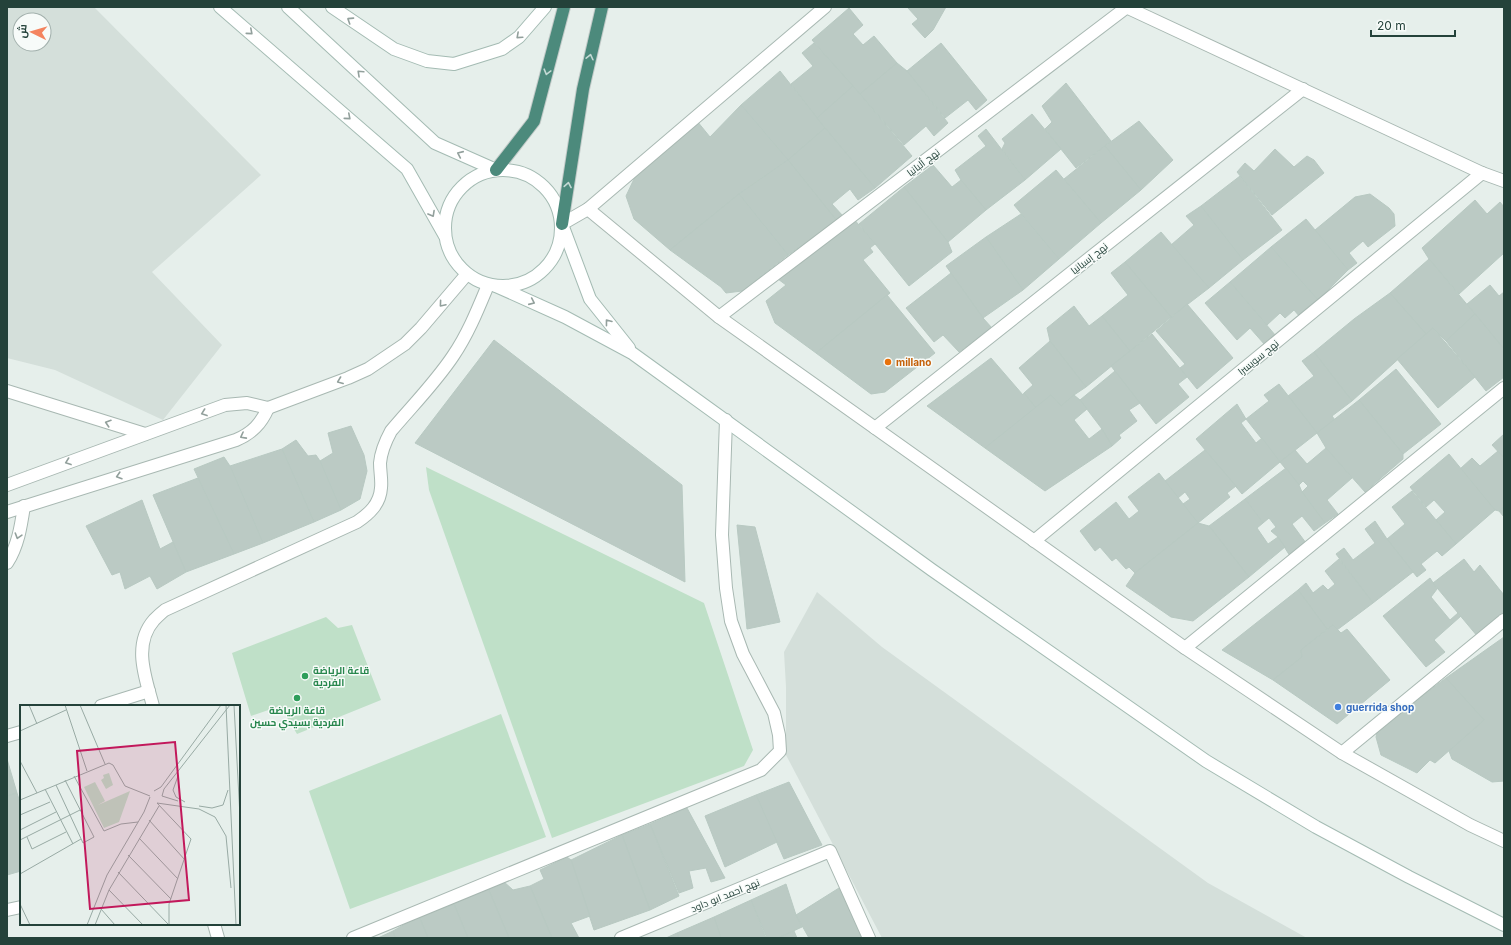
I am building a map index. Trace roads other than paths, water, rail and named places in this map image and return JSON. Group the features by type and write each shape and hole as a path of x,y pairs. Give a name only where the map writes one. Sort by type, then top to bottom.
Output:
{"highway":[{"path":"496,170 534,121 564,7"},
{"path":"562,224 583,89 602,7"}],"street":[{"path":"220,7 407,169 446,239 450,252 467,274 477,280 492,285 565,317 632,352 932,570 1206,760 1316,827 1409,877 1504,925"},
{"path":"288,7 435,143 496,170"},
{"path":"332,7 394,49 427,61 454,64 502,49 519,37 545,7"},
{"path":"562,224 588,209 825,7"},
{"path":"1127,7 1482,173 1504,181"},
{"name":"نهج ألبانيا","path":"719,316 1127,7"},
{"name":"نهج إسبانيا","path":"875,428 1303,89"},
{"path":"446,239 445,220 451,202 462,186 478,175 496,170 515,170 533,177 548,189 558,205 562,224 590,299 632,352"},
{"name":"نهج سويسرا","path":"1034,541 1482,173"},
{"path":"588,209 719,316 1185,648 1342,753 1470,825 1504,841"},
{"path":"492,285 514,286 529,280 544,270 554,257 560,241 562,224"},
{"path":"9,482 225,405 247,403 268,408 348,378 387,357 405,344 421,328 467,274"},
{"path":"153,705 143,668 141,651 145,635 153,621 165,610 357,522 368,514 377,503 381,490 380,464 385,441 391,431 454,355 492,285"},
{"path":"1185,648 1504,388"},
{"path":"7,390 145,434"},
{"path":"7,512 236,440 247,435 256,428 263,419 268,408"},
{"path":"353,938 761,770 780,751 779,735 774,713 744,654 731,621 726,588 722,535 726,420"},
{"path":"7,563 11,557 20,532 24,506"},
{"path":"1342,753 1504,620"},
{"path":"104,705 149,691"},
{"path":"7,736 20,732"},
{"name":"نهج احمد ابو داود","path":"620,938 830,851 868,938"},
{"path":"7,910 20,907"},
{"path":"214,925 218,938"}],"place":[{"name":"millano","path":"888,362"},
{"name":"قاعة الرياضة الفردية","path":"305,676"},
{"name":"قاعة الرياضة الفردية بسيدي حسين","path":"297,698"},
{"name":"guerrida shop","path":"1338,707"}]}
